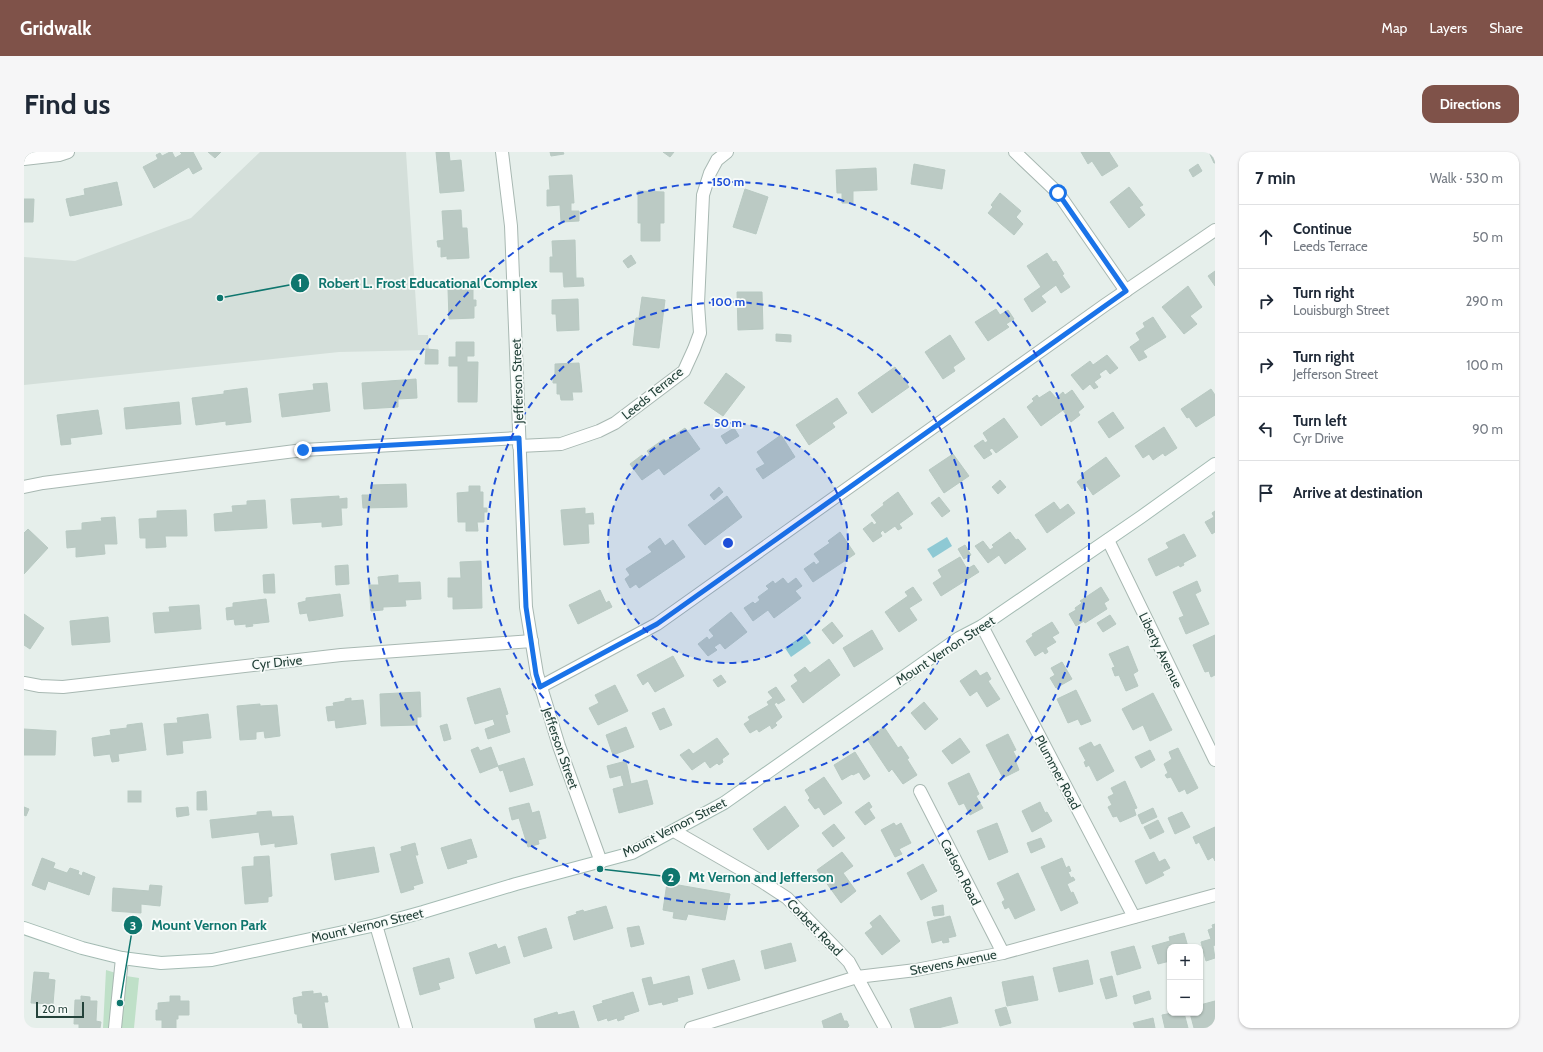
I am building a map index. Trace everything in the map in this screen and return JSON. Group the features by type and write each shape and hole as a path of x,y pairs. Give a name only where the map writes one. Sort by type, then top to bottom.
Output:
{"street":[{"path":"24,159 59,155 68,152"},
{"name":"Jefferson Street","path":"502,152 511,226 526,607 536,674 559,746 601,862"},
{"name":"Leeds Terrace","path":"519,442 561,444 599,431 615,423 684,370 700,332 698,304 703,195 710,173 717,160 727,152"},
{"path":"1015,152 1058,193 1126,291"},
{"path":"540,687 657,624 1126,291 1215,230"},
{"path":"24,488 43,483 303,450 519,442"},
{"name":"Mount Vernon Street","path":"24,928 82,948 122,958 161,963 212,960 376,925 632,852 674,831 724,803 959,638 982,626 1108,540 1215,464"},
{"name":"Liberty Avenue","path":"1108,540 1215,760"},
{"name":"Plummer Road","path":"982,626 1134,917"},
{"name":"Cyr Drive","path":"24,682 40,686 63,687 341,655 532,641"},
{"name":"Carlson Road","path":"920,791 1003,953"},
{"name":"Corbett Road","path":"674,831 787,898 849,962 885,1028"},
{"name":"Stevens Avenue","path":"693,1028 857,977 916,970 1003,953 1215,896"},
{"path":"376,925 406,1028"},
{"path":"115,1028 122,958"}],"shaded area":[{"path":"260,152 406,152 418,335 428,335 429,350 339,352 24,385 24,257 75,261 191,218"}],"green space":[{"path":"106,970 139,978 134,1028 103,1028"}],"water":[{"path":"947,537 952,546 933,558 927,549"},
{"path":"805,634 811,643 791,657 785,648"}],"building":[{"path":"172,152 175,158 182,154 180,152 193,152 202,169 193,174 189,167 154,188 143,167 158,159 156,155 160,153 162,156"},
{"path":"208,152 221,152 215,158"},
{"path":"436,152 449,152 450,161 461,160 464,191 440,193"},
{"path":"550,152 563,152 564,154 551,156"},
{"path":"663,152 674,152 670,157"},
{"path":"1081,152 1109,152 1118,166 1102,176 1092,161 1088,164"},
{"path":"1209,152 1215,152 1215,163 1214,163"},
{"path":"914,164 945,170 942,189 911,184"},
{"path":"1198,164 1202,171 1193,177 1189,170"},
{"path":"876,168 877,190 853,191 853,203 842,203 842,193 837,193 836,170"},
{"path":"572,175 574,203 571,203 571,211 579,211 579,221 561,222 560,205 547,206 547,190 550,190 549,176"},
{"path":"117,182 122,205 70,216 66,199 85,195 84,189"},
{"path":"1129,187 1143,205 1139,207 1145,215 1129,228 1110,202"},
{"path":"745,189 768,197 756,234 733,227"},
{"path":"638,191 664,192 664,223 660,223 660,241 641,241 641,223 638,223"},
{"path":"1000,193 1021,211 1016,217 1023,224 1014,235 988,213 993,207 991,205"},
{"path":"24,199 34,199 33,222 24,222"},
{"path":"461,210 462,228 467,228 469,258 447,259 447,256 441,257 441,247 438,247 437,241 444,240 442,211"},
{"path":"575,240 576,278 583,278 584,286 564,287 563,272 550,272 550,257 553,257 552,241"},
{"path":"1047,253 1053,262 1056,261 1064,274 1062,275 1070,287 1061,293 1056,285 1041,296 1046,302 1032,312 1024,299 1041,287 1027,266"},
{"path":"631,255 636,263 628,268 623,261"},
{"path":"1215,271 1215,286 1208,276"},
{"path":"457,281 469,281 470,288 473,288 473,300 476,300 476,306 474,306 474,318 449,319 448,289 458,289"},
{"path":"1188,286 1202,307 1190,316 1197,324 1184,334 1162,307"},
{"path":"737,292 762,292 763,329 738,330"},
{"path":"642,297 665,300 659,348 633,345 636,318 639,318"},
{"path":"578,299 579,330 557,331 556,314 552,314 552,300"},
{"path":"996,309 1000,315 1008,310 1014,319 1006,324 1009,327 988,341 975,322"},
{"path":"1153,317 1166,337 1143,351 1147,357 1139,361 1130,347 1140,340 1136,333 1145,327 1143,323"},
{"path":"776,334 791,335 791,342 776,341"},
{"path":"950,335 965,359 953,367 955,371 943,379 925,352"},
{"path":"456,342 474,342 474,356 467,356 467,362 478,362 477,402 458,402 458,366 449,366 449,357 456,357"},
{"path":"426,349 438,350 438,364 425,364"},
{"path":"1107,355 1118,368 1110,374 1106,369 1099,374 1101,377 1094,382 1098,387 1094,389 1090,384 1083,390 1071,375 1090,361 1093,365"},
{"path":"579,363 582,392 572,392 573,400 561,400 560,394 557,394 557,383 553,383 553,377 555,377 555,364"},
{"path":"895,367 909,387 872,413 858,393"},
{"path":"726,373 745,387 723,416 704,403"},
{"path":"416,379 417,398 398,399 398,407 364,409 362,383"},
{"path":"327,383 330,411 282,417 279,394 314,390 313,384"},
{"path":"247,388 251,422 226,425 226,421 196,425 192,398 224,394 224,391"},
{"path":"1211,389 1215,395 1215,415 1196,427 1181,409"},
{"path":"1072,390 1084,407 1078,412 1080,415 1071,422 1063,410 1041,426 1027,407 1034,401 1032,399 1037,395 1039,398 1050,391 1056,398 1063,392 1065,395"},
{"path":"837,398 847,413 832,423 835,427 809,445 796,425"},
{"path":"179,402 181,424 126,429 124,408"},
{"path":"98,410 102,434 70,438 71,444 61,445 57,415"},
{"path":"1113,412 1124,428 1109,438 1098,422"},
{"path":"1004,418 1018,437 996,453 992,448 989,450 992,454 984,459 974,446 983,440 985,443 988,441 983,433"},
{"path":"1164,427 1177,448 1165,456 1163,453 1153,460 1149,454 1143,458 1135,446"},
{"path":"685,428 700,449 664,475 659,468 642,480 630,464 642,455 645,459 650,455 647,451 664,439 666,441"},
{"path":"734,428 739,436 726,444 721,436"},
{"path":"781,435 795,457 763,479 756,469 765,464 757,452"},
{"path":"953,454 969,476 944,493 929,470"},
{"path":"1106,457 1120,476 1093,495 1087,486 1082,489 1077,482 1082,478 1081,475"},
{"path":"1000,480 1006,487 998,494 992,487"},
{"path":"406,484 407,507 363,508 362,495 371,495 371,485"},
{"path":"469,486 480,486 480,492 483,492 483,508 487,508 487,512 484,512 484,522 477,522 478,531 466,531 466,522 458,522 457,493 469,492"},
{"path":"719,487 723,492 714,500 710,495"},
{"path":"898,492 913,514 899,524 902,528 898,530 895,526 885,533 883,530 880,533 882,536 873,542 863,529 872,522 874,525 877,523 871,515 884,505 883,503"},
{"path":"339,496 339,499 347,498 347,508 341,508 342,525 322,527 322,522 293,524 291,499"},
{"path":"727,496 742,517 705,545 688,525"},
{"path":"939,497 950,511 942,517 931,503"},
{"path":"265,500 267,528 215,531 214,514 233,512 232,506 247,505 247,501"},
{"path":"1054,502 1060,510 1068,504 1075,513 1047,533 1035,515"},
{"path":"585,508 585,514 593,513 594,524 588,524 589,543 564,545 561,510"},
{"path":"186,510 187,536 165,536 166,547 146,548 146,538 140,538 139,519 157,518 157,511"},
{"path":"1215,511 1215,532 1212,534 1205,522 1214,517 1212,513"},
{"path":"115,517 117,544 104,544 105,554 76,557 76,547 67,548 66,531 82,530 82,523 102,521 101,518"},
{"path":"28,529 48,548 24,574 24,533"},
{"path":"840,532 855,554 813,582 804,569 814,562 816,565 820,562 814,554 830,543 828,541"},
{"path":"1010,532 1026,549 1005,564 999,555 988,563 975,546 983,541 990,550 994,547 992,545"},
{"path":"1184,534 1196,556 1183,563 1184,565 1180,567 1179,565 1156,576 1148,559 1169,548 1166,543"},
{"path":"660,538 665,546 673,540 685,557 639,588 636,584 630,588 625,579 630,575 626,569 652,552 648,547"},
{"path":"965,545 971,555 964,559 958,549"},
{"path":"960,557 967,569 974,565 979,572 941,596 933,583 942,577 938,570"},
{"path":"481,561 482,608 453,609 453,597 448,597 448,578 461,578 460,562"},
{"path":"348,565 349,584 336,585 335,566"},
{"path":"274,574 275,593 264,593 263,575"},
{"path":"398,575 398,583 420,582 421,599 405,600 406,606 383,607 383,610 371,611 369,585 379,585 378,577"},
{"path":"783,578 788,584 796,578 802,586 795,591 801,598 774,618 768,610 753,621 744,608 753,602 755,604 760,600 758,597 769,589 766,586 773,581 775,584"},
{"path":"1197,581 1201,591 1195,594 1209,624 1186,634 1179,618 1184,616 1173,592"},
{"path":"913,587 922,600 909,608 917,620 899,632 885,612 908,596 905,592"},
{"path":"1101,587 1109,600 1104,603 1107,609 1085,623 1084,621 1076,626 1069,614 1076,610 1075,608 1082,603 1080,601"},
{"path":"600,590 606,603 609,601 612,607 578,624 569,605"},
{"path":"340,594 343,616 309,621 307,613 300,614 298,603 306,601 306,598"},
{"path":"266,599 269,622 252,624 253,626 246,627 246,624 235,625 234,619 227,620 226,608 233,607 233,603"},
{"path":"199,605 201,629 155,633 153,613 170,612 169,607"},
{"path":"731,612 747,632 725,649 720,643 714,647 717,650 708,656 698,644 707,637 709,640 714,636 709,630"},
{"path":"24,614 44,628 30,649 24,645"},
{"path":"1110,615 1116,624 1103,632 1097,623"},
{"path":"108,617 110,642 72,645 70,621"},
{"path":"832,622 843,636 833,644 822,630"},
{"path":"1052,622 1059,633 1052,637 1056,642 1046,648 1048,652 1045,654 1043,651 1035,656 1026,641 1033,636 1032,634"},
{"path":"872,630 883,649 854,667 843,648"},
{"path":"1215,635 1215,675 1211,677 1209,671 1205,672 1193,645"},
{"path":"1128,646 1138,671 1133,674 1138,686 1126,691 1119,675 1115,676 1112,668 1115,667 1109,654"},
{"path":"673,656 684,676 655,692 648,681 643,685 637,675"},
{"path":"829,659 840,675 803,703 791,686 798,681 794,675 805,667 810,673"},
{"path":"1062,662 1072,679 1056,688 1050,678 1055,675 1051,668"},
{"path":"976,670 980,676 987,672 991,679 988,681 1000,699 987,707 977,691 970,696 960,681"},
{"path":"721,675 726,682 718,687 713,680"},
{"path":"615,685 628,711 598,725 589,708 599,703 595,695"},
{"path":"776,687 785,700 778,704 777,702 774,704 782,717 775,723 777,725 772,729 770,725 759,732 757,729 750,733 744,724 750,720 748,717 769,705 767,702 773,698 768,692"},
{"path":"500,688 508,714 505,715 510,732 488,739 485,729 495,725 493,719 475,724 467,698"},
{"path":"1076,690 1091,721 1081,725 1078,719 1068,723 1057,699"},
{"path":"420,692 421,717 417,717 417,725 381,726 380,694"},
{"path":"1153,693 1172,730 1150,741 1143,725 1133,730 1122,709"},
{"path":"351,698 351,701 363,700 366,724 336,728 335,720 328,721 326,707 334,706 333,703 345,701 345,699"},
{"path":"924,702 938,719 925,730 911,713"},
{"path":"260,704 260,706 277,705 280,736 265,738 264,731 256,732 256,739 240,740 237,706"},
{"path":"664,708 672,725 660,730 652,713"},
{"path":"208,714 211,738 182,741 183,753 167,755 164,724 178,723 177,718"},
{"path":"142,723 146,750 118,754 119,761 112,762 110,754 94,756 92,738 111,735 110,730 127,728 127,725"},
{"path":"447,724 451,739 444,741 440,726"},
{"path":"626,727 634,747 613,755 606,735"},
{"path":"884,727 898,748 901,746 909,758 907,759 917,775 903,784 892,769 889,772 867,739"},
{"path":"24,729 56,731 55,755 24,755"},
{"path":"1008,734 1016,750 1013,751 1017,759 1015,760 1019,770 1003,778 986,745"},
{"path":"717,738 729,754 722,759 723,762 719,765 717,763 710,768 705,761 692,770 680,755 689,749 693,754"},
{"path":"960,738 970,752 952,764 942,751"},
{"path":"1091,742 1094,747 1100,744 1114,771 1097,781 1089,765 1086,767 1084,762 1086,761 1079,748"},
{"path":"478,747 480,751 491,747 498,766 480,773 471,750"},
{"path":"1178,748 1198,788 1187,794 1185,789 1179,792 1171,777 1167,778 1165,775 1168,773 1164,764 1172,759 1169,752"},
{"path":"1150,750 1155,760 1141,768 1135,757"},
{"path":"855,752 870,776 864,780 859,772 842,780 834,765"},
{"path":"524,758 533,785 510,792 503,770 500,771 498,766"},
{"path":"626,761 631,784 647,780 653,804 619,813 613,789 624,786 621,775 610,778 607,766"},
{"path":"969,773 979,794 976,796 983,808 970,815 964,803 959,805 948,783"},
{"path":"824,777 842,803 824,815 819,807 815,809 808,800 810,798 805,790"},
{"path":"1125,781 1137,808 1134,809 1136,815 1120,822 1117,816 1113,817 1108,807 1112,805 1108,797 1114,794 1111,788"},
{"path":"128,791 141,791 141,802 128,802"},
{"path":"206,791 207,810 197,810 197,792"},
{"path":"869,802 872,807 869,809 875,818 865,825 855,812"},
{"path":"1040,802 1045,813 1047,812 1052,821 1032,832 1022,811"},
{"path":"529,803 532,813 539,811 546,838 538,840 539,844 528,847 519,818 512,820 509,808"},
{"path":"785,806 799,826 768,850 753,829"},
{"path":"24,807 29,809 26,816 24,815"},
{"path":"188,807 189,815 177,817 176,808"},
{"path":"1153,808 1157,817 1142,824 1138,815"},
{"path":"271,811 272,817 293,816 297,844 275,847 275,843 261,845 259,832 212,838 210,820 257,815 257,812"},
{"path":"1182,812 1190,827 1175,834 1168,818"},
{"path":"1158,820 1164,832 1150,839 1144,827"},
{"path":"894,823 896,826 901,823 911,843 899,849 902,854 895,857 881,830"},
{"path":"997,823 1008,852 989,860 977,831"},
{"path":"834,824 845,838 833,847 822,833"},
{"path":"1215,827 1215,861 1213,857 1208,860 1199,842 1196,844 1193,837"},
{"path":"1041,838 1045,847 1031,853 1027,843"},
{"path":"471,839 477,857 466,860 467,863 448,869 441,848"},
{"path":"415,843 418,855 415,855 423,883 413,886 414,889 401,893 390,854 402,851 401,847"},
{"path":"374,847 379,872 335,880 331,854"},
{"path":"842,852 853,866 843,873 856,891 841,903 817,870"},
{"path":"1154,852 1159,862 1165,859 1170,868 1162,872 1164,875 1146,884 1135,861"},
{"path":"269,856 272,896 268,897 268,902 245,904 242,867 254,866 254,857"},
{"path":"42,858 55,863 53,868 67,873 70,868 79,871 78,874 82,876 83,872 95,877 89,895 48,881 45,890 32,885"},
{"path":"1062,858 1066,868 1069,866 1071,871 1068,872 1071,878 1073,877 1075,880 1067,884 1078,903 1061,911 1041,867"},
{"path":"923,864 937,891 921,900 907,873"},
{"path":"1018,873 1035,910 1015,919 1009,907 1005,909 1002,902 1005,900 997,883"},
{"path":"667,883 730,894 725,920 688,914 686,920 673,918 674,912 663,910"},
{"path":"150,885 162,886 160,906 141,904 141,913 112,911 113,888 149,891"},
{"path":"943,905 944,915 934,916 932,907"},
{"path":"606,906 613,928 574,940 568,917 577,914 576,912 583,910 584,912"},
{"path":"880,915 900,941 882,955 865,933 873,927 870,923"},
{"path":"950,916 956,936 948,938 949,942 943,943 942,940 932,943 927,922"},
{"path":"1215,924 1215,945 1213,946 1215,958 1206,961 1203,944 1201,942 1211,939 1208,930 1213,928 1212,925"},
{"path":"639,926 644,944 631,947 627,928"},
{"path":"546,928 552,948 524,957 518,937"},
{"path":"1184,933 1187,944 1167,944 1167,962 1158,964 1152,946 1170,941 1169,937"},
{"path":"791,943 796,961 765,969 761,951"},
{"path":"496,944 498,949 505,946 510,963 476,974 469,953"},
{"path":"1134,946 1141,968 1117,975 1111,952"},
{"path":"449,958 454,978 438,983 440,989 420,995 413,968"},
{"path":"734,960 740,980 708,989 702,969"},
{"path":"1088,960 1093,984 1059,992 1053,968"},
{"path":"34,972 49,973 48,979 55,980 53,1004 31,1003"},
{"path":"689,976 693,994 677,998 678,1001 663,1005 662,1002 649,1005 642,979 651,977 653,985"},
{"path":"1033,976 1038,1000 1007,1006 1002,982"},
{"path":"1112,976 1117,996 1106,999 1100,979"},
{"path":"313,991 313,994 321,993 322,997 327,996 328,1002 324,1002 328,1028 303,1028 302,1023 298,1023 293,998 303,996 302,992"},
{"path":"1149,991 1151,999 1135,1004 1133,996"},
{"path":"633,992 639,1011 624,1016 624,1019 618,1021 617,1018 608,1021 607,1018 598,1021 593,1006 603,1003 602,1001"},
{"path":"81,996 90,997 90,1001 97,1001 96,1021 101,1022 100,1028 79,1028 79,1024 74,1024 75,1000 81,1000"},
{"path":"170,996 180,996 180,1001 189,1001 189,1015 178,1015 178,1019 176,1019 176,1028 162,1028 162,1020 156,1020 156,1010 158,1010 158,1003 170,1002"},
{"path":"951,997 958,1023 938,1028 915,1028 910,1009"},
{"path":"1215,1001 1215,1028 1194,1028 1191,1016 1203,1016 1203,1004"},
{"path":"1006,1007 1011,1023 1000,1026 995,1010"},
{"path":"574,1011 579,1028 536,1028 534,1019 557,1012 558,1015"},
{"path":"841,1013 844,1021 847,1021 849,1026 847,1028 824,1028 822,1021"},
{"path":"1167,1014 1167,1016 1185,1016 1188,1028 1165,1028 1162,1015"},
{"path":"1153,1018 1155,1028 1135,1028 1133,1023"}],"place":[{"name":"Robert L. Frost Educational Complex","path":"220,298"},
{"name":"Mt Vernon and Jefferson","path":"600,869"},
{"name":"Mount Vernon Park","path":"120,1003"}],"route":[{"path":"303,450 519,438 526,607 536,674 540,687 657,624 1126,291 1058,193"}]}
